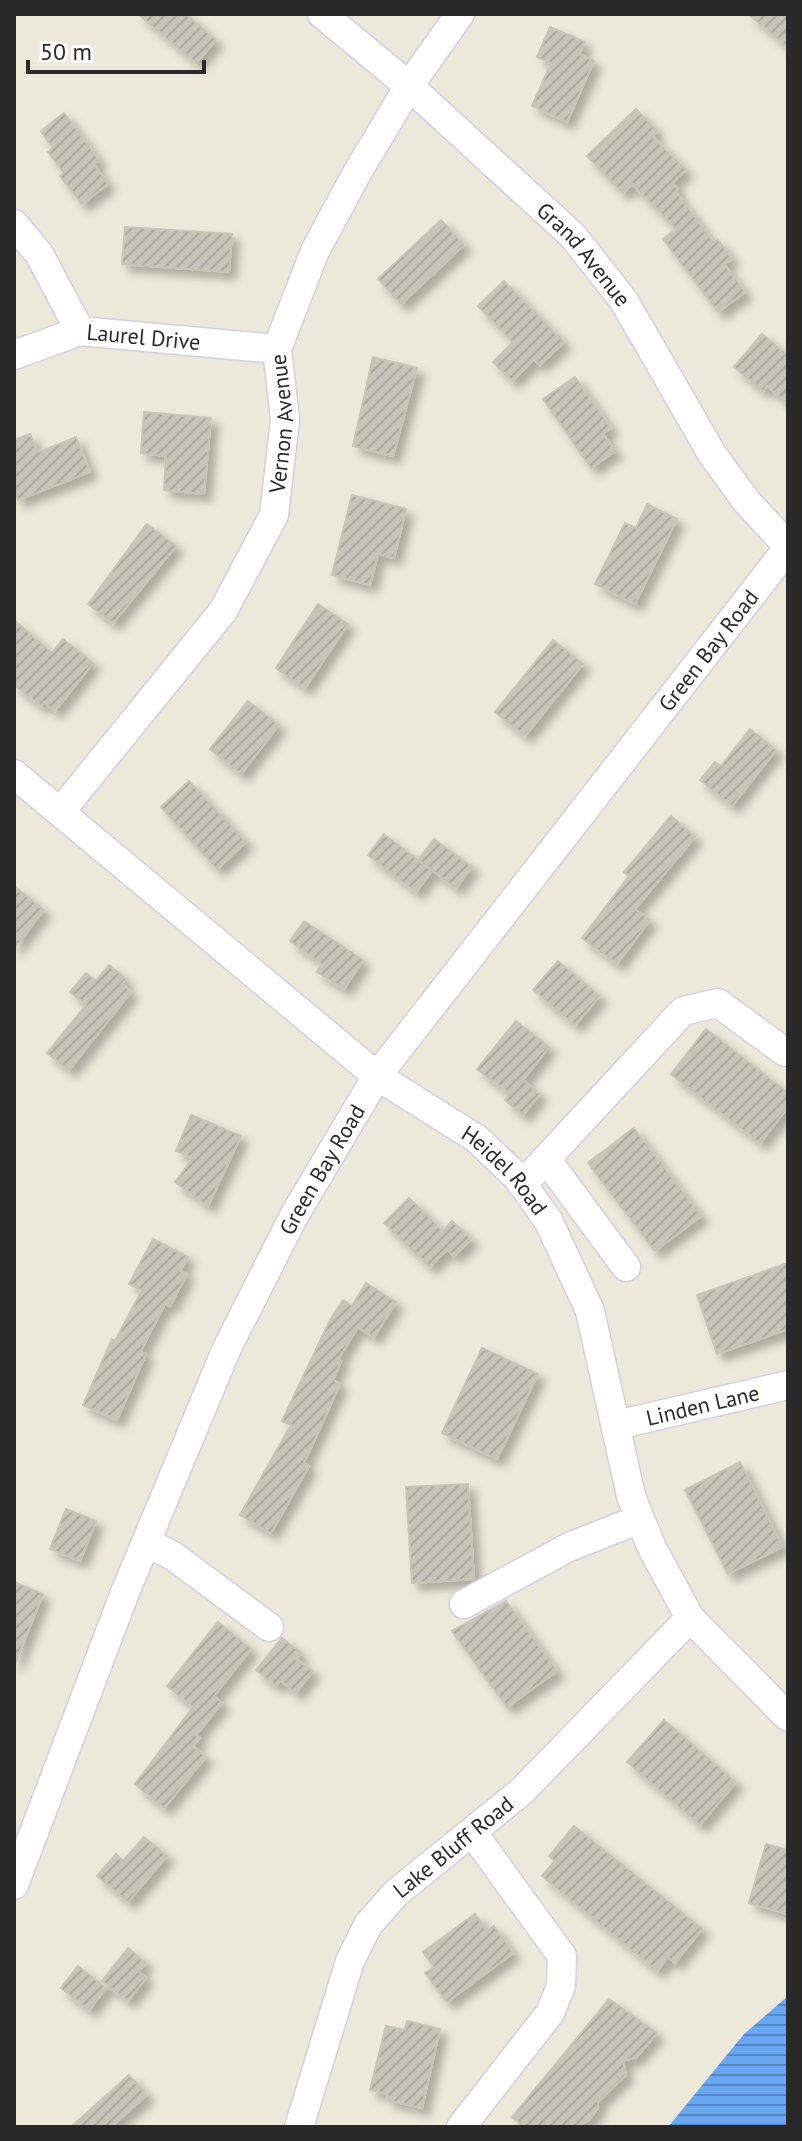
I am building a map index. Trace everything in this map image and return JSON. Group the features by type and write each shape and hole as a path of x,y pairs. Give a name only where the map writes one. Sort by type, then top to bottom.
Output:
{"street":[{"name":"Grand Avenue","path":"322,14 409,86 573,236 624,301 686,414 712,454 747,502 788,547"},
{"name":"Vernon Avenue","path":"61,811 223,611 274,515 285,420 277,349 315,251 409,86 460,14"},
{"path":"14,224 39,254 80,331"},
{"name":"Laurel Drive","path":"14,355 80,331 277,349"},
{"name":"Green Bay Road","path":"14,1885 22,1842 227,1348 295,1214 377,1076 788,547"},
{"name":"Heidel Road","path":"14,774 377,1076 477,1139 522,1185 548,1220 590,1311 631,1496 652,1548 690,1618 788,1717"},
{"path":"522,1185 683,1011 718,1003 785,1052"},
{"path":"547,1160 626,1267"},
{"name":"Linden Lane","path":"617,1425 788,1385"},
{"path":"464,1604 569,1547 640,1519"},
{"path":"146,1542 173,1556 269,1627"},
{"name":"Lake Bluff Road","path":"299,2127 350,1961 368,1925 396,1893 522,1791 690,1618"},
{"path":"461,2127 550,2013 561,1986 562,1956 472,1832"}],"water":[{"path":"788,1996 788,2127 668,2127 744,2034"}],"building":[{"path":"138,14 186,14 216,40 196,63"},
{"path":"748,14 788,14 788,47"},
{"path":"550,27 585,42 579,54 594,61 567,122 532,106 551,63 537,57"},
{"path":"636,109 657,131 652,136 686,170 672,183 678,189 676,192 714,243 718,240 732,259 724,264 745,292 718,312 663,239 676,229 632,184 623,193 587,156"},
{"path":"64,113 99,160 94,164 108,184 82,204 60,176 64,173 48,152 53,148 41,131"},
{"path":"441,220 464,245 401,304 378,279"},
{"path":"125,227 232,234 229,272 122,264"},
{"path":"504,281 564,342 540,365 534,359 512,381 493,362 513,342 478,306"},
{"path":"762,334 788,356 788,404 767,386 763,391 734,367"},
{"path":"373,357 417,368 393,456 353,446"},
{"path":"575,377 611,428 603,434 615,451 591,468 543,399"},
{"path":"144,412 211,418 204,494 164,490 166,456 141,453"},
{"path":"30,434 37,453 76,437 90,472 18,500 14,489 14,440"},
{"path":"352,495 406,509 394,558 378,554 370,585 332,575"},
{"path":"647,504 677,519 635,604 595,584 625,523 636,528"},
{"path":"147,524 176,546 113,623 88,604"},
{"path":"318,604 348,624 305,688 276,668"},
{"path":"14,620 52,653 63,639 93,663 55,711 44,702 41,706 14,685"},
{"path":"553,640 583,664 525,736 495,712"},
{"path":"248,701 279,725 241,774 210,749"},
{"path":"750,729 776,750 732,806 700,780 715,762 721,766"},
{"path":"189,781 246,842 217,869 161,807"},
{"path":"671,816 695,837 635,909 650,920 617,964 582,938 629,876 624,872"},
{"path":"384,834 432,871 416,892 368,855"},
{"path":"434,839 472,867 456,888 418,860"},
{"path":"14,886 44,910 14,948"},
{"path":"304,921 363,960 344,989 317,972 322,964 290,941"},
{"path":"558,961 600,996 575,1025 533,990"},
{"path":"109,965 126,979 122,984 131,992 69,1070 47,1053 86,1005 70,992 86,973 96,981"},
{"path":"516,1021 549,1047 523,1080 540,1094 523,1115 505,1100 510,1094 477,1069"},
{"path":"706,1029 788,1093 788,1107 760,1143 671,1074"},
{"path":"191,1115 241,1136 208,1206 175,1182 193,1158 176,1151"},
{"path":"634,1128 701,1216 655,1251 588,1163"},
{"path":"409,1198 443,1231 452,1221 471,1239 454,1256 447,1249 430,1267 384,1223"},
{"path":"153,1239 188,1257 180,1271 187,1274 170,1306 165,1304 140,1352 146,1354 117,1420 83,1405 112,1339 115,1341 142,1290 129,1284"},
{"path":"788,1263 788,1329 717,1354 697,1295"},
{"path":"366,1283 396,1302 374,1337 358,1327 338,1360 341,1361 333,1380 340,1384 304,1463 309,1466 271,1533 240,1515 291,1425 282,1421 329,1322 343,1300 352,1306"},
{"path":"482,1348 538,1374 497,1459 442,1433"},
{"path":"740,1462 782,1547 728,1574 685,1490"},
{"path":"468,1484 474,1579 412,1583 406,1487"},
{"path":"66,1509 96,1521 80,1561 50,1549"},
{"path":"14,1582 43,1594 15,1664 14,1664"},
{"path":"506,1601 557,1671 507,1707 452,1631"},
{"path":"218,1622 251,1649 214,1696 222,1703 196,1735 200,1738 193,1746 206,1757 164,1808 135,1784 193,1707 167,1686"},
{"path":"282,1638 301,1653 296,1659 313,1671 296,1693 280,1680 276,1686 256,1670"},
{"path":"664,1720 736,1782 700,1825 627,1762"},
{"path":"574,1826 702,1929 675,1963 668,1957 657,1971 542,1876 555,1861 549,1856"},
{"path":"144,1837 167,1856 128,1902 97,1876 116,1854 123,1861"},
{"path":"766,1844 788,1850 788,1914 749,1903"},
{"path":"475,1914 487,1931 494,1926 513,1953 447,2002 425,1973 434,1967 423,1952"},
{"path":"128,1948 146,1963 138,1971 146,1978 128,2001 102,1981"},
{"path":"78,1966 106,1988 89,2010 61,1988"},
{"path":"609,1999 657,2033 636,2058 623,2060 626,2075 598,2102 598,2108 589,2120 577,2127 524,2127 512,2117"},
{"path":"407,2021 440,2029 422,2108 387,2100 388,2094 370,2090 386,2026 405,2030"},
{"path":"129,2075 147,2095 111,2127 71,2127"}]}
